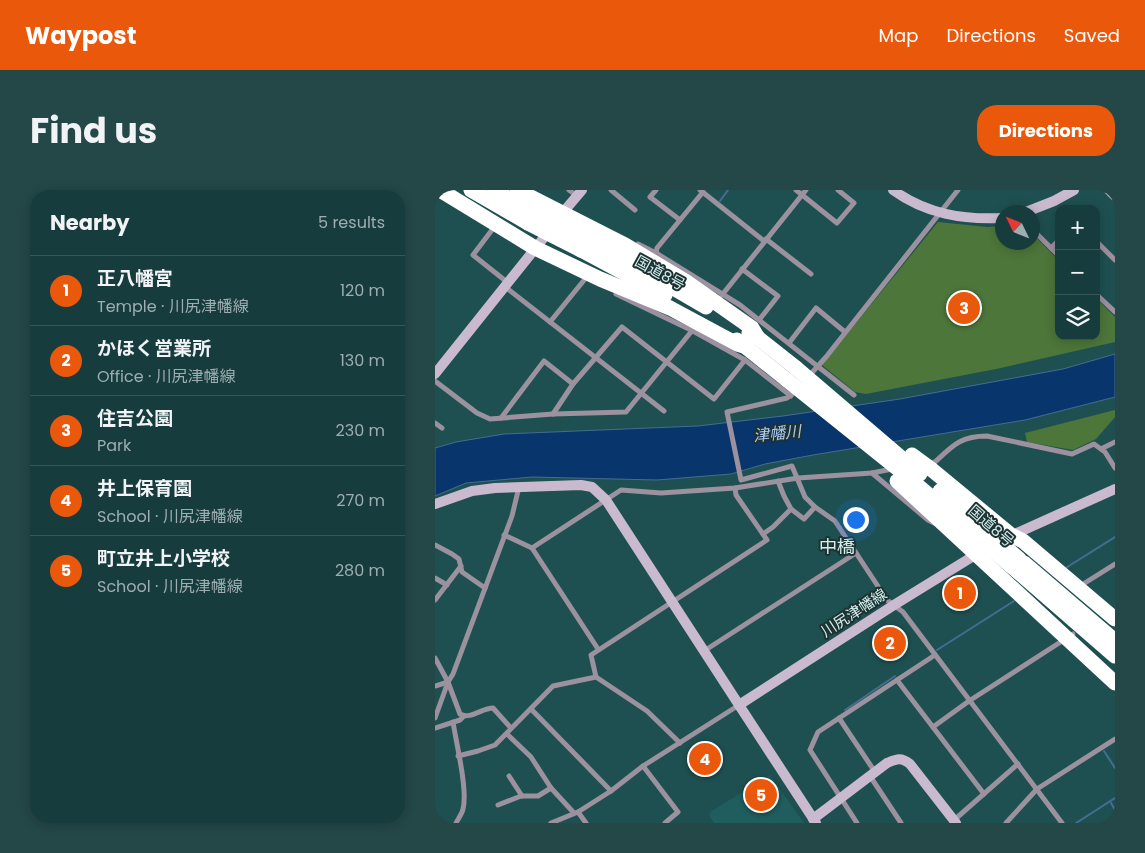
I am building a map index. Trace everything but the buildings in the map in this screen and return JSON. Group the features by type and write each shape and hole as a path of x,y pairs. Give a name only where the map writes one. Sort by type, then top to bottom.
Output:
{"highway":[{"path":"440,190 589,279 670,308 737,344 745,353"},
{"name":"国道8号","path":"471,190 531,207"},
{"name":"国道8号","path":"493,190 531,207 580,243 693,310 745,353 797,379"},
{"path":"517,190 531,207 563,214 603,233 685,281 752,328 758,338"},
{"path":"435,199 461,204"},
{"name":"国道8号","path":"580,243 634,265 758,338 797,379 826,404 900,477 977,529 1115,656"},
{"name":"国道8号","path":"826,404 844,403 853,408 932,469 977,529"},
{"path":"932,469 1011,535 1023,541 1109,614"},
{"path":"900,477 976,554 1078,646 1115,673"},
{"name":"国道8号","path":"1015,562 1115,641"},
{"path":"1071,639 1115,683"}],"street":[{"path":"611,190 635,210"},
{"path":"655,190 650,197 680,220"},
{"path":"796,190 804,192 837,223 854,203 837,190"},
{"path":"893,190 917,204 940,213 969,218 995,218"},
{"path":"958,190 817,366 797,379 791,396 727,412 741,480 792,466 805,497 815,507 835,521 887,600 903,612 1062,823"},
{"path":"1040,206 1074,190"},
{"path":"1109,190 1115,196"},
{"path":"656,253 657,248 702,191 811,274"},
{"path":"435,374 563,214 576,192"},
{"path":"721,296 804,192"},
{"path":"495,224 473,255 551,322 664,411"},
{"path":"603,233 606,230 656,253 759,320 854,395"},
{"path":"1040,237 1055,252"},
{"path":"1051,248 1055,244"},
{"path":"1100,245 1115,260"},
{"path":"742,269 778,296 759,320"},
{"path":"551,322 589,279"},
{"path":"608,290 745,353 791,396"},
{"path":"1097,295 1115,312"},
{"path":"789,343 816,308 845,332"},
{"path":"553,414 573,384 622,327 714,399 745,353"},
{"path":"435,381 477,413 490,419 553,414 626,412 694,329"},
{"path":"501,418 544,361 573,384"},
{"path":"435,423 442,428"},
{"path":"532,548 621,490 661,493 735,488 798,478 932,469 956,442 977,436 987,436 1072,454 1094,444 1101,449 1115,468"},
{"path":"1101,449 1115,442"},
{"path":"872,473 927,520 950,529"},
{"path":"949,475 963,488 971,502"},
{"path":"778,481 791,509 804,519 815,507"},
{"path":"435,504 472,491 519,487 581,485 592,487 606,500 815,821 887,763 897,759 904,760 910,764 953,822 1018,764"},
{"path":"435,718 512,516 519,487"},
{"path":"680,742 647,711 597,677 591,655 767,540 736,495 735,488"},
{"name":"川尻津幡線","path":"739,705 894,604 976,554 1011,535 1115,489"},
{"path":"763,534 791,509"},
{"path":"505,535 532,548 598,650"},
{"path":"435,544 459,559 462,572 485,588"},
{"path":"703,651 856,553"},
{"path":"1077,588 1115,564"},
{"path":"435,600 461,566"},
{"path":"435,578 447,585"},
{"path":"933,727 969,701 1071,639"},
{"path":"857,823 810,750 818,732 935,655"},
{"path":"435,658 448,682 460,714 464,716"},
{"path":"458,756 478,752 495,745 553,686 597,677"},
{"path":"897,680 984,794"},
{"path":"435,686 448,682"},
{"path":"551,823 576,812 611,790 643,766 739,705"},
{"path":"435,728 487,708 493,708 511,728"},
{"path":"531,709 611,790"},
{"path":"839,718 901,823"},
{"path":"453,722 463,800 463,809 456,823"},
{"path":"507,734 531,757 551,788 586,823"},
{"path":"1006,823 1037,789 1115,740"},
{"path":"643,766 678,812 665,823"},
{"path":"509,776 522,796"},
{"path":"498,805 522,796 537,796 551,788"}],"shaded area":[{"path":"770,775 804,823 714,823 709,815 710,812"}],"green space":[{"path":"938,222 995,226 995,250 1040,250 1040,241 1055,257 1055,340 1100,340 1100,302 1115,317 1115,342 1001,368 866,394 855,392 822,365"},
{"path":"1115,410 1115,417 1096,439 1073,450 1027,442 1025,433"}],"water":[{"name":"津幡川","path":"1115,354 1115,397 1025,420 813,455 765,464 731,474 657,480 532,477 466,483 435,496 435,448 456,442 504,434 698,426 783,416 900,399 1063,369"}],"waterway":[{"path":"720,201 728,190"},
{"path":"1064,569 1115,537"},
{"path":"937,650 1014,601"},
{"path":"845,710 895,676"},
{"path":"1104,751 1115,768"},
{"path":"1076,823 1115,798"},
{"path":"1111,803 1115,810"}],"place":[{"name":"住吉公園","path":"964,308"},
{"name":"正八幡宮","path":"960,593"},
{"name":"かほく営業所","path":"890,643"},
{"name":"井上保育園","path":"705,759"},
{"name":"町立井上小学校","path":"761,795"}],"district":[{"name":"中橋","path":"837,547"}]}
